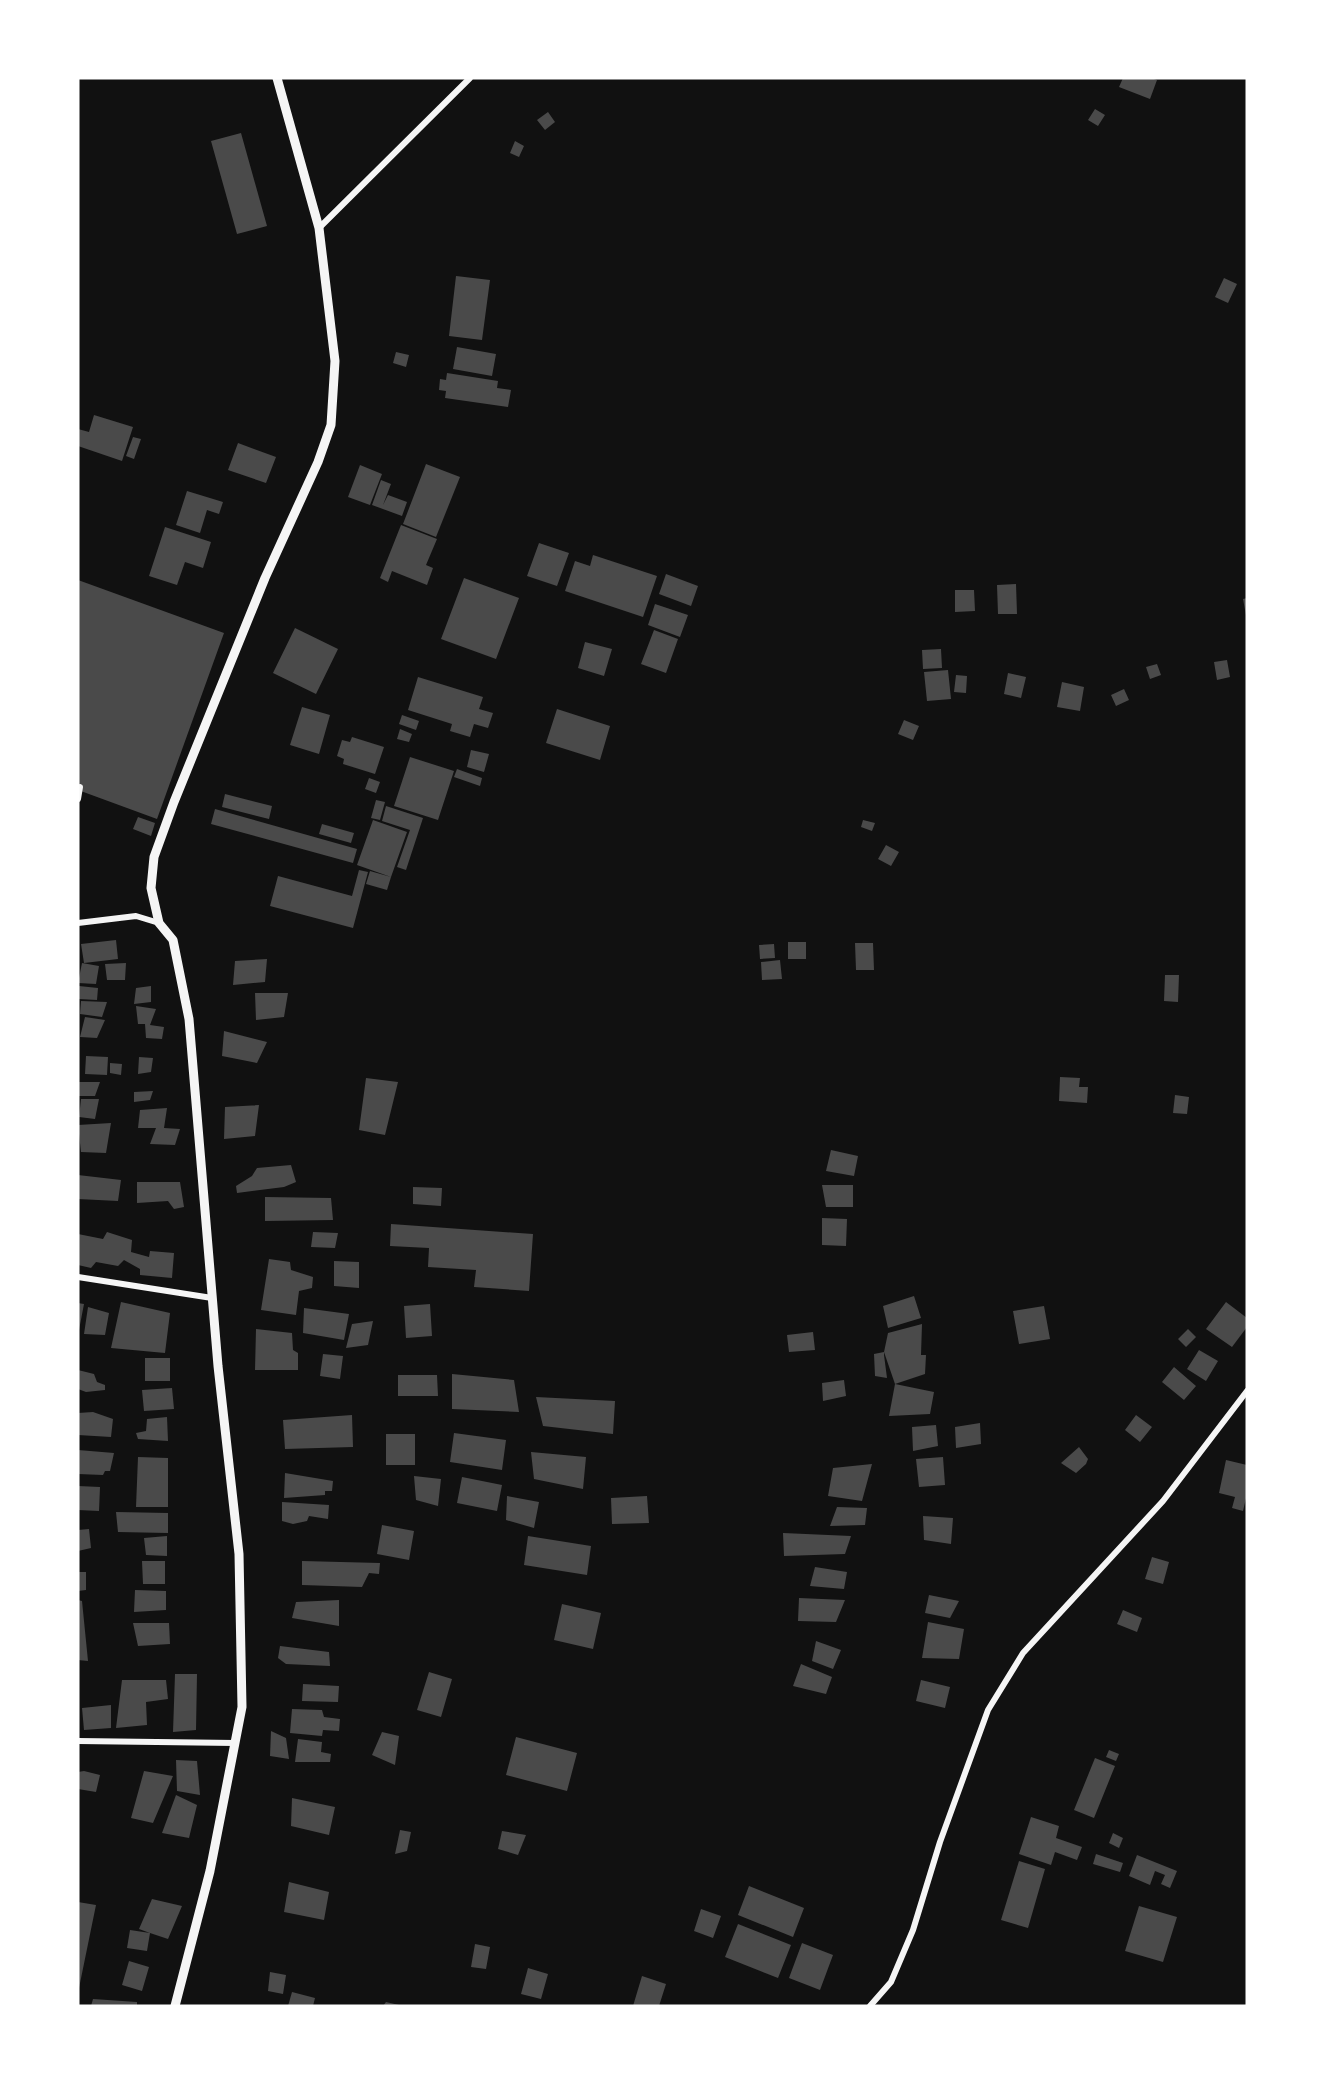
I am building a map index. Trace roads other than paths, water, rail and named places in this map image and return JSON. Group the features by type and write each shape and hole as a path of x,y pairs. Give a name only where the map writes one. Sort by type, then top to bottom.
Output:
{"street":[{"path":"175,2006 210,1872 242,1707 239,1554 212,1298 189,1019 173,940 159,923 151,888 154,857 225,676 318,462 331,425 335,361 319,228 277,78"},
{"path":"319,228 470,78"},
{"path":"78,799 80,787"},
{"path":"78,923 136,916 159,923"},
{"path":"78,1277 212,1298"},
{"path":"870,2006 891,1982 914,1930 940,1842 988,1710 1023,1653 1164,1501 1247,1392"},
{"path":"78,1742 235,1743"}]}
